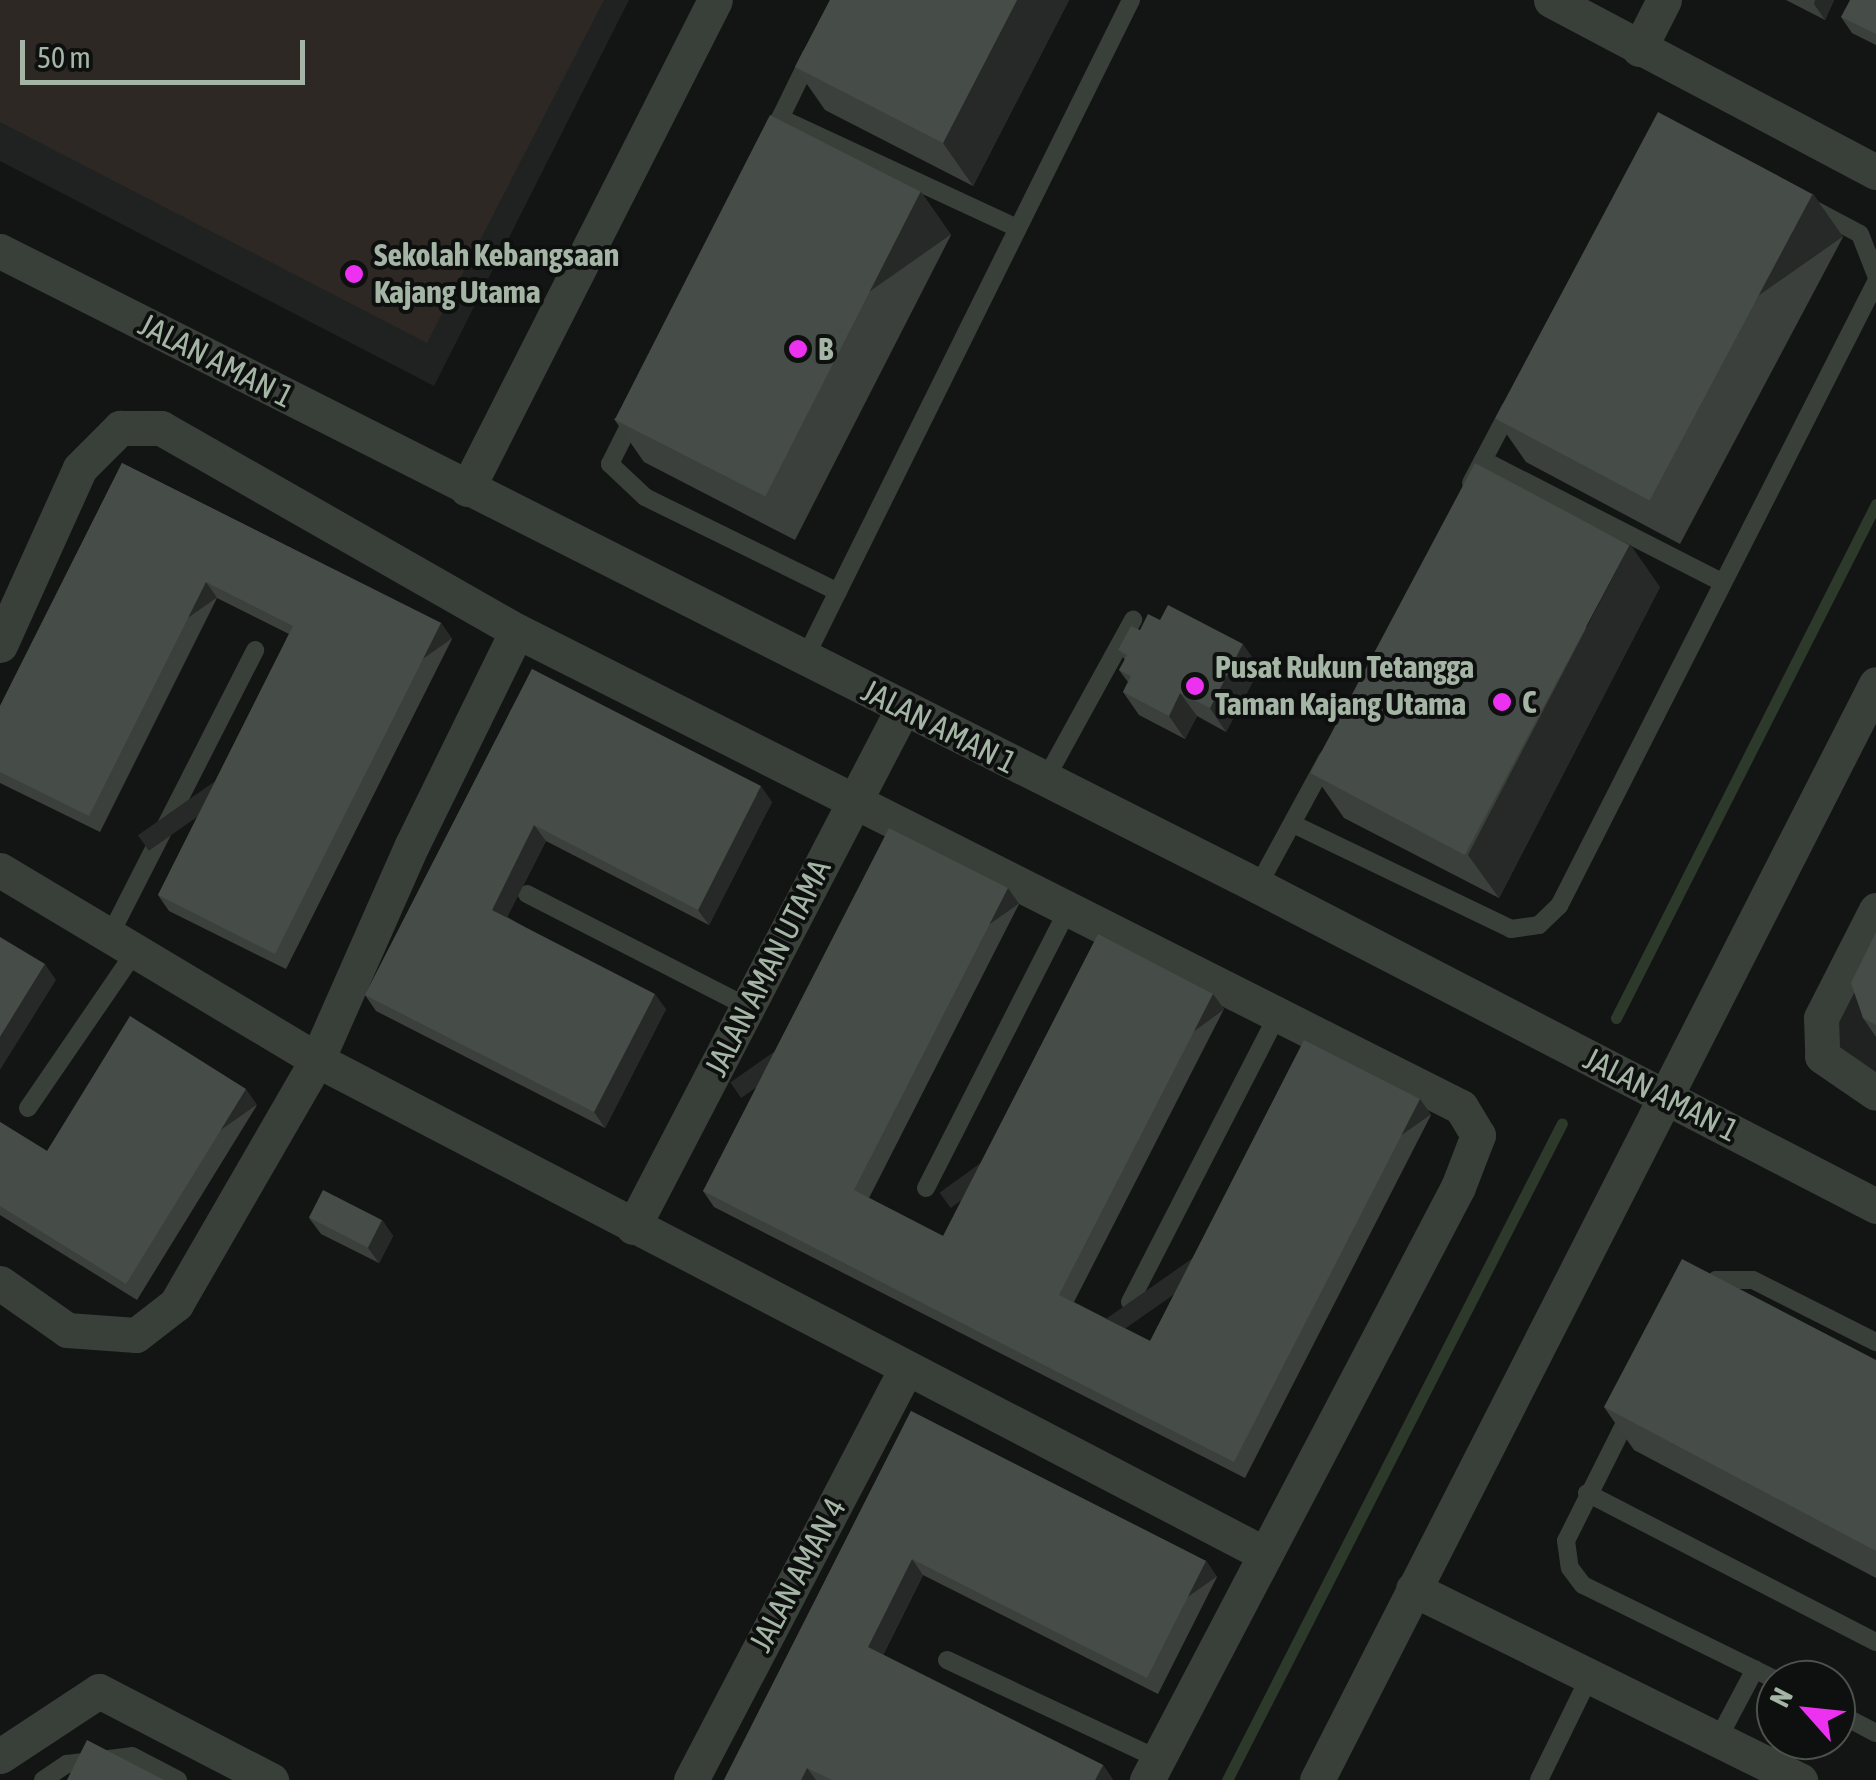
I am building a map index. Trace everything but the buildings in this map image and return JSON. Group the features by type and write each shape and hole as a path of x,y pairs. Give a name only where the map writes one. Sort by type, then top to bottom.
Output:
{"street":[{"path":"468,490 715,0"},
{"path":"1551,0 1876,172"},
{"path":"1640,49 1664,0"},
{"name":"JALAN AMAN 1","path":"0,251 902,710 1258,886 1876,1206"},
{"path":"0,645 80,468 120,428 160,428 517,631 853,804 1461,1107 1478,1135 1458,1187 1262,1552 1152,1769"},
{"path":"0,1283 67,1330 136,1335 176,1304 317,1060 412,845 517,631"},
{"path":"1317,1780 1876,684"},
{"name":"JALAN AMAN UTAMA","path":"634,1226 902,710"},
{"path":"0,870 317,1060 905,1370 1262,1552"},
{"path":"1876,910 1820,1018 1822,1056 1876,1093"},
{"name":"JALAN AMAN 4","path":"691,1780 905,1370"},
{"path":"1413,1589 1800,1780"},
{"path":"0,1756 99,1691 271,1780"}],"lane":[{"path":"805,658 1131,0"},
{"path":"763,152 821,34"},
{"path":"780,118 1016,228"},
{"path":"1793,199 1860,234 1876,274"},
{"path":"1294,824 1511,928 1539,924 1559,906 1876,282"},
{"path":"1465,495 1520,390"},
{"path":"644,395 610,464 645,497 838,592"},
{"path":"1483,460 1721,582"},
{"path":"1045,780 1134,620"},
{"path":"28,1108 121,945 256,650"},
{"path":"1258,886 1339,737"},
{"path":"527,894 748,1007"},
{"path":"926,1188 1067,911"},
{"path":"1130,1302 1277,1016"},
{"path":"1692,1300 1716,1280 1753,1280 1876,1342"},
{"path":"1644,1387 1566,1541 1570,1568 1583,1586 1755,1669 1718,1739"},
{"path":"1587,1493 1876,1642"},
{"path":"947,1660 1152,1769"},
{"path":"1539,1780 1590,1676"},
{"path":"44,1780 67,1764 132,1756 178,1780"}],"shaded area":[{"name":"Sekolah Kebangsaan Kajang Utama","path":"0,0 629,0 434,386 0,161"},
{"name":"Sekolah Kebangsaan Kajang Utama","path":"0,0 604,0 427,343 0,122"},
{"path":"1876,942 1876,1076 1837,1048 1838,1016"}],"waterway":[{"path":"1616,1018 1876,504"},
{"path":"1227,1780 1562,1123"}],"place":[{"name":"Sekolah Kebangsaan Kajang Utama","path":"354,274"},
{"name":"B","path":"798,349"},
{"name":"Pusat Rukun Tetangga Taman Kajang Utama","path":"1195,686"},
{"name":"C","path":"1502,702"}]}
